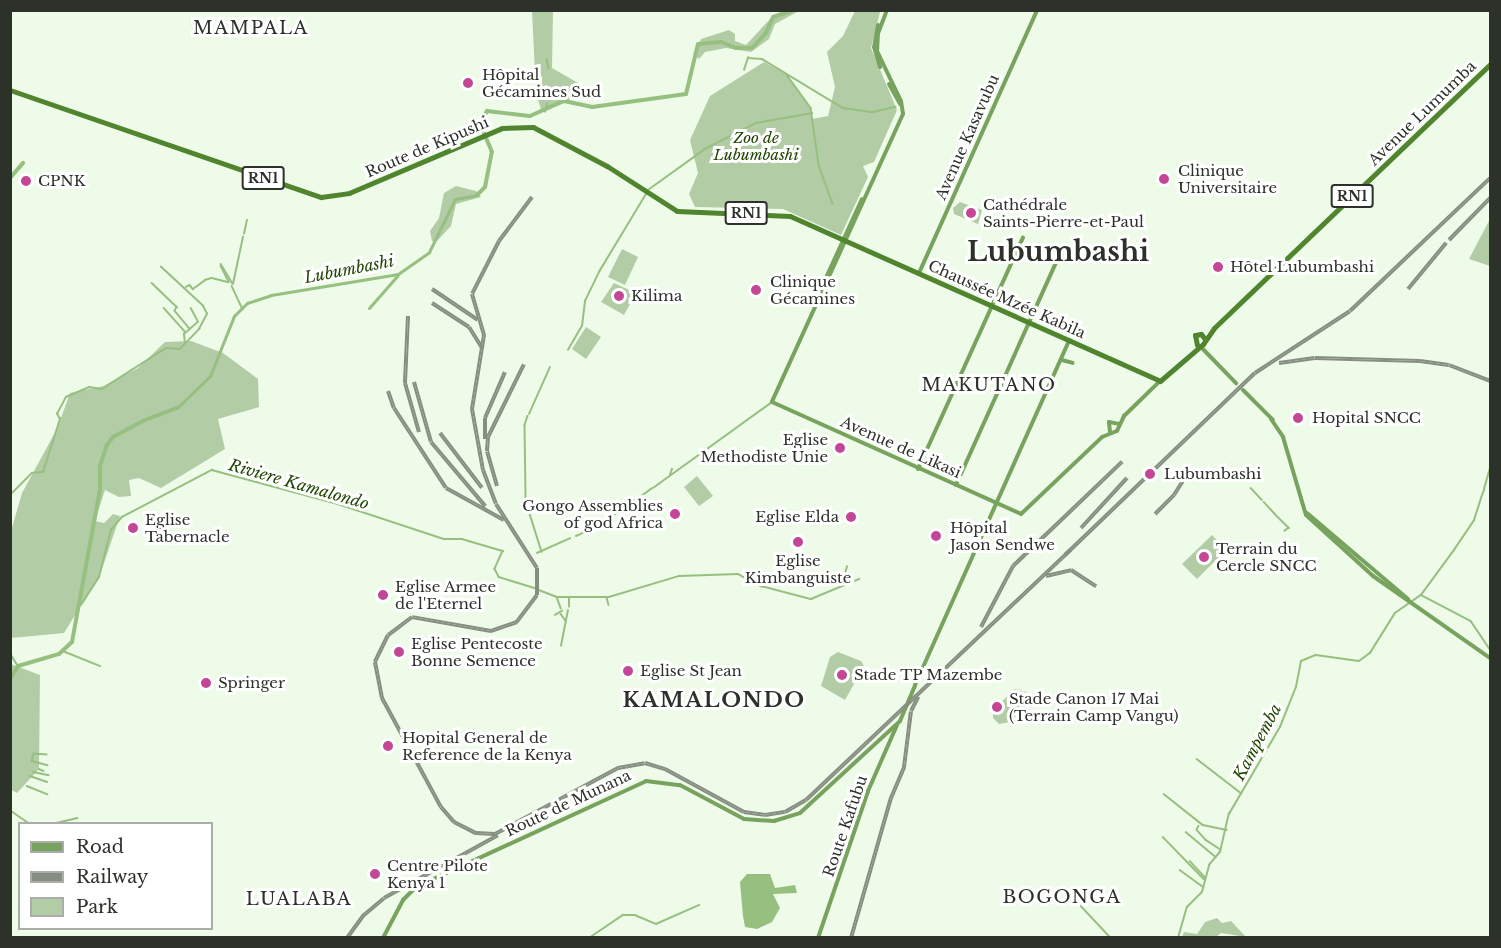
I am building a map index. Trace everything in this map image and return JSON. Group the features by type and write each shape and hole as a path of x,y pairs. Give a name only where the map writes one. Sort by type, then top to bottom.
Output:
{"highway":[{"name":"Avenue Lumumba","path":"1160,381 1491,64"},
{"name":"Route de Kipushi","path":"10,90 321,197 348,193 484,135 513,125 539,129 681,212 787,215 845,240"},
{"name":"Chaussée Mzée Kabila","path":"845,240 1160,381"},
{"name":"Avenue Lumumba","path":"1188,353 1193,339 1201,341"}],"main road":[{"path":"845,240 903,112 877,51 878,33 885,10"},
{"name":"Avenue Kasavubu","path":"919,273 1037,10"},
{"path":"918,469 1023,238"},
{"name":"Avenue de Likasi","path":"845,240 771,402 1021,514 1102,437"},
{"path":"956,484 1059,256"},
{"name":"Route Kafubu","path":"818,938 867,792 1069,340"},
{"path":"1201,341 1236,383"},
{"path":"1062,360 1073,363"},
{"name":"Avenue Lumumba","path":"1117,422 1160,381"},
{"path":"1243,390 1271,418 1282,437 1306,515 1364,566 1491,658"},
{"path":"1110,421 1117,422 1117,431 1102,437 1110,421"},
{"path":"1107,428 1110,432"},
{"name":"Route de Munana","path":"383,938 403,900 416,887 646,781 680,785 744,819 765,822 794,816 819,798 897,723"}],"green space":[{"path":"532,11 553,11 552,68 580,84 581,96 542,112 536,94"},
{"path":"787,11 799,11 775,24 769,39 751,52 726,48 705,52 699,59 693,54 701,39 729,30 735,34 735,41 746,45 771,18"},
{"name":"Zoo de Lubumbashi","path":"855,11 880,12 871,48 897,110 874,162 863,166 868,177 841,235 783,209 695,207 689,194 698,173 690,140 710,96 764,62 787,75 810,108 812,119 828,116 835,87 827,52 843,36"},
{"path":"456,186 476,191 481,197 456,204 451,226 436,242 432,241 430,231 439,218 444,193"},
{"path":"960,202 982,210 978,224 954,214 953,208"},
{"path":"1490,219 1490,266 1469,259"},
{"path":"622,249 638,257 625,285 608,277"},
{"name":"Kilima","path":"614,283 636,293 624,315 601,302"},
{"path":"586,327 601,337 586,359 572,349"},
{"path":"191,341 223,353 258,379 259,407 218,419 225,449 161,488 139,478 129,480 131,496 119,497 105,490 95,521 104,523 113,514 120,516 100,575 64,633 11,638 11,531 22,493 57,429 70,393 104,386 138,368 165,342"},
{"path":"697,476 713,496 699,506 684,487"},
{"name":"Terrain du Cercle SNCC","path":"1212,535 1226,550 1197,579 1182,564"},
{"name":"Stade TP Mazembe","path":"838,652 861,661 864,666 845,700 821,686 830,657"},
{"path":"11,664 40,675 39,769 17,793 10,789"},
{"path":"1015,689 1026,692 1028,704 1010,722 999,724 993,718 993,710"},
{"path":"1217,918 1222,923 1231,921 1246,937 1221,933 1216,937 1182,937 1184,932 1197,934 1205,922"}],"shaded area":[{"path":"747,874 770,874 775,888 795,885 797,893 773,894 780,908 772,922 757,929 745,927 743,916 740,882"}],"waterway":[{"name":"Lubumbashi","path":"477,195 485,187 492,152 480,124 487,111 530,116 564,101 592,107 686,94 698,44 721,42 736,48 752,48 766,33 773,17 793,10"},
{"path":"744,70 748,58 762,59 843,108 873,112 895,107"},
{"path":"547,59 549,69"},
{"path":"787,75 811,108 819,165 833,204"},
{"name":"Lubumbashi","path":"545,112 547,104"},
{"path":"648,190 705,149 756,123 812,113"},
{"path":"10,178 23,163"},
{"path":"568,350 582,326 585,301 599,272 646,194"},
{"name":"Lubumbashi","path":"177,408 210,376 234,316 247,303 271,295 398,274 429,252 455,199 477,195"},
{"path":"244,234 247,220"},
{"path":"233,284 243,237"},
{"path":"221,264 233,284"},
{"path":"221,266 229,282"},
{"path":"10,495 32,473 43,472 60,419 57,414 66,397 89,387 102,389 166,348 180,349 199,329 207,314 203,306 161,267"},
{"path":"369,308 397,276"},
{"path":"205,280 211,278"},
{"path":"212,278 228,282"},
{"path":"186,287 190,285 193,289 204,281"},
{"path":"152,283 177,307 175,311 190,329"},
{"path":"232,286 242,307"},
{"path":"164,308 185,331"},
{"path":"185,344 184,334 198,322 191,309"},
{"path":"529,414 550,367"},
{"path":"653,488 771,403"},
{"name":"Lubumbashi","path":"10,679 18,666 59,654 72,642 100,490 100,466 107,445 113,437 145,420 177,408"},
{"path":"528,416 525,425 526,501 542,552"},
{"name":"Kampemba","path":"1484,489 1490,468"},
{"path":"670,475 672,469"},
{"name":"Riviere Kamalondo","path":"81,605 99,577 111,530 122,517 212,470 338,504 444,539 462,539 503,551 495,569 499,577 538,589"},
{"path":"1251,488 1262,500"},
{"path":"640,497 651,489"},
{"name":"Kampemba","path":"1481,498 1484,490"},
{"name":"Kampemba","path":"1178,938 1187,907 1202,892 1209,865 1220,852 1229,814 1280,727 1296,687 1301,661 1316,655 1359,661 1370,653 1395,613 1421,595 1454,550 1474,520 1481,499"},
{"path":"626,506 635,500"},
{"path":"1264,502 1276,515"},
{"path":"611,517 625,507"},
{"path":"1277,516 1289,528 1285,531"},
{"path":"591,529 604,522"},
{"path":"576,536 581,534"},
{"path":"537,553 570,538"},
{"path":"842,584 847,567"},
{"path":"557,597 609,597 679,576 738,574 761,586 811,599 859,579"},
{"name":"KAMALONDO","path":"539,590 557,597 561,608"},
{"path":"1421,595 1471,621 1490,649"},
{"path":"607,598 609,605"},
{"path":"569,599 569,607"},
{"path":"555,615 562,611"},
{"path":"561,646 568,611"},
{"path":"561,614 566,621"},
{"path":"63,651 100,666"},
{"path":"10,653 18,666"},
{"path":"47,755 34,754 32,761 47,765"},
{"path":"1197,759 1241,793"},
{"path":"39,769 44,771"},
{"path":"33,772 49,775"},
{"path":"30,776 47,782"},
{"path":"27,786 47,794"},
{"path":"1164,794 1203,825 1226,830"},
{"path":"10,810 27,822"},
{"path":"60,822 77,818"},
{"path":"1199,826 1197,830 1206,840 1220,849"},
{"path":"1186,832 1216,857"},
{"path":"1163,837 1204,879"},
{"path":"1190,861 1205,877"},
{"path":"1180,870 1203,887"},
{"path":"1067,891 1111,938"},
{"path":"589,938 623,915 635,915 656,924 699,905"}],"railway":[{"path":"1065,555 1255,373 1350,311 1490,178"},
{"path":"532,197 499,241 472,294 484,335 472,409 483,470 496,504 537,568 537,595 517,622 491,631 412,617 388,635 375,662 382,698 441,807 454,822 476,833 495,834 618,768 645,763 665,769 744,812 765,815 785,812 806,800 1070,550"},
{"path":"1449,240 1490,198"},
{"path":"1408,289 1446,243"},
{"path":"432,289 478,320"},
{"path":"432,303 469,327 482,348"},
{"path":"408,316 405,383 419,432"},
{"path":"1279,363 1315,358 1420,361 1449,365 1490,381"},
{"path":"497,486 487,451 488,437 524,364"},
{"path":"485,439 485,418 505,372"},
{"path":"414,382 431,442 485,506"},
{"path":"388,391 394,408 446,488 504,520"},
{"path":"440,433 482,488"},
{"path":"981,627 1013,566 1122,462"},
{"path":"1155,514 1174,495 1189,471"},
{"path":"1081,528 1127,478"},
{"path":"1046,576 1071,570 1096,586"},
{"path":"851,938 891,798 904,767 911,711 918,697"},
{"path":"347,938 364,915 384,898 498,835"}],"place":[{"name":"Hôpital Gécamines Sud","path":"468,83"},
{"name":"Clinique Universitaire","path":"1164,179"},
{"name":"CPNK","path":"26,181"},
{"name":"Cathédrale Saints-Pierre-et-Paul","path":"971,213"},
{"name":"Hôtel Lubumbashi","path":"1218,267"},
{"name":"Clinique Gécamines","path":"756,290"},
{"name":"Kilima","path":"619,296"},
{"name":"Hopital SNCC","path":"1298,418"},
{"name":"Eglise Methodiste Unie","path":"840,448"},
{"name":"Lubumbashi","path":"1150,474"},
{"name":"Gongo Assemblies of god Africa","path":"675,514"},
{"name":"Eglise Elda","path":"851,517"},
{"name":"Eglise Tabernacle","path":"133,528"},
{"name":"Hôpital Jason Sendwe","path":"936,536"},
{"name":"Eglise Kimbanguiste","path":"798,542"},
{"name":"Terrain du Cercle SNCC","path":"1204,557"},
{"name":"Eglise Armee de l'Eternel","path":"383,595"},
{"name":"Eglise Pentecoste Bonne Semence","path":"399,652"},
{"name":"Eglise St Jean","path":"628,671"},
{"name":"Stade TP Mazembe","path":"842,675"},
{"name":"Springer","path":"206,683"},
{"name":"Stade Canon 17 Mai (Terrain Camp Vangu)","path":"997,707"},
{"name":"Hopital General de Reference de la Kenya","path":"388,746"},
{"name":"Centre Pilote Kenya 1","path":"375,874"}],"district":[{"name":"MAMPALA","path":"251,28"},
{"name":"Lubumbashi","path":"1058,252"},
{"name":"MAKUTANO","path":"989,385"},
{"name":"KAMALONDO","path":"714,700"},
{"name":"BOGONGA","path":"1062,897"},
{"name":"LUALABA","path":"299,899"}]}
